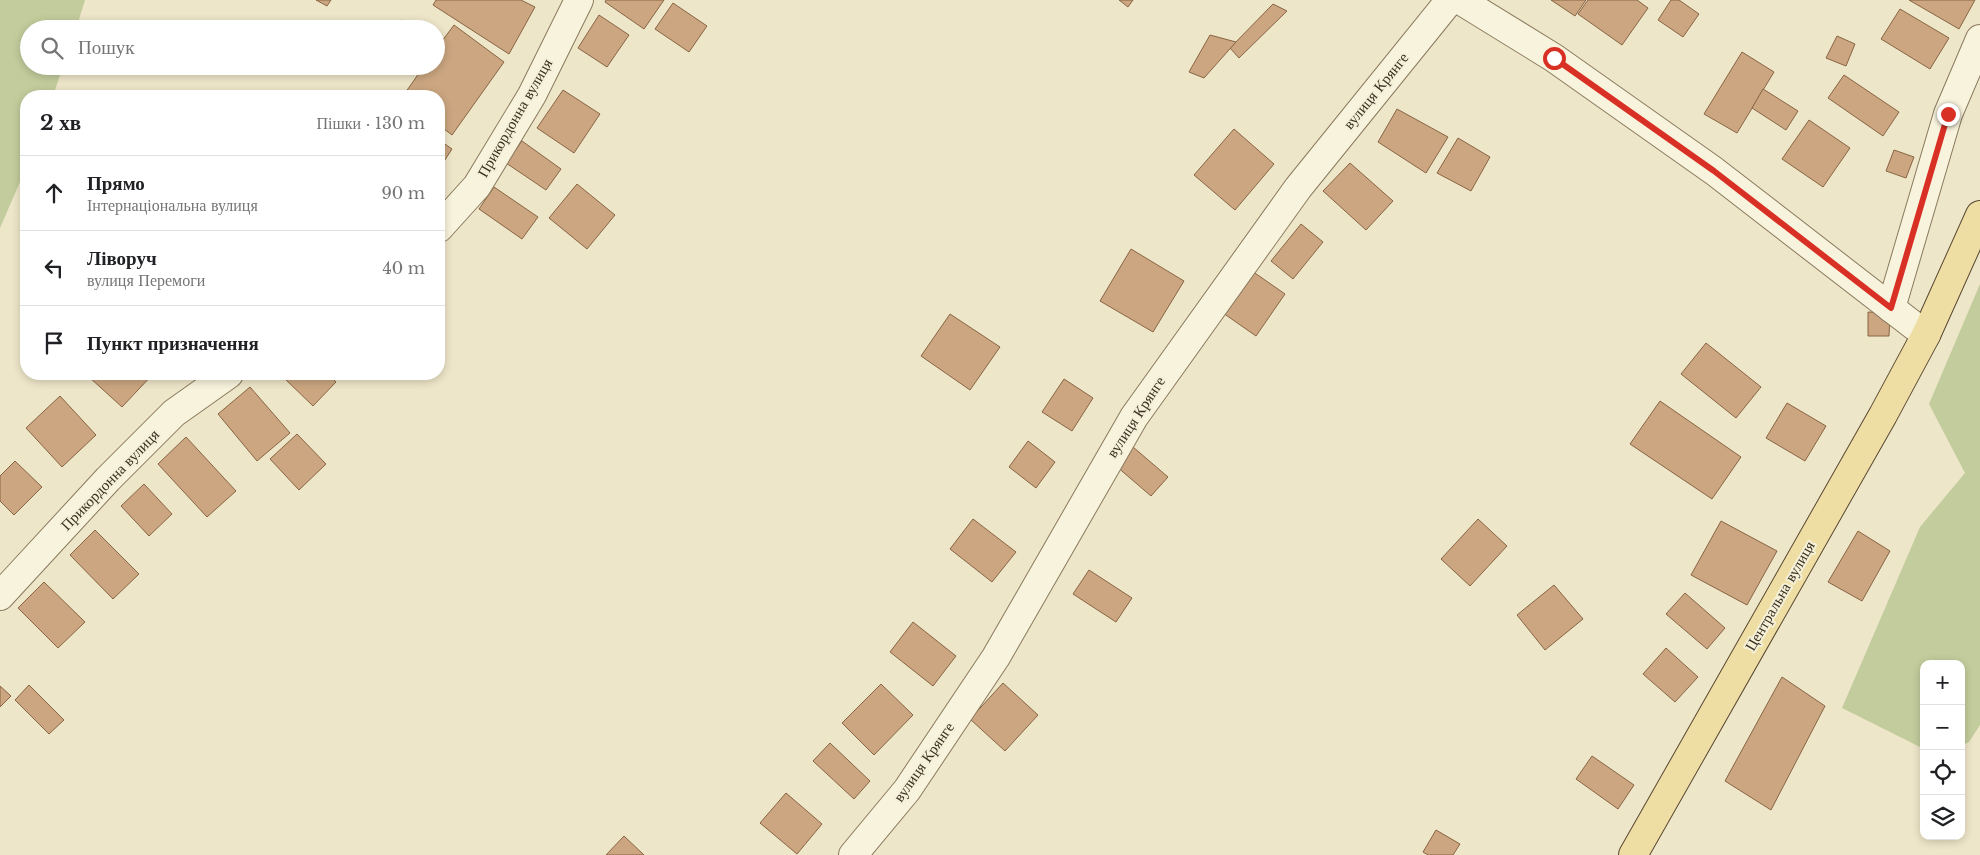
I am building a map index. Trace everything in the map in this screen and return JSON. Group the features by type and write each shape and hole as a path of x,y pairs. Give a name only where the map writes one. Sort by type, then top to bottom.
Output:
{"main road":[{"name":"Центральна вулиця","path":"1633,855 1884,415 1926,335 1980,215"}],"street":[{"name":"Прикордонна вулиця","path":"445,221 477,186 532,95 579,0"},
{"name":"вулиця Крянге","path":"853,855 907,790 996,656 1134,417 1298,188 1450,0"},
{"path":"1460,0 1554,58 1714,171 1926,335"},
{"path":"1891,308 1948,114 1980,40"},
{"name":"Прикордонна вулиця","path":"0,596 108,479 174,413 221,380"}],"green space":[{"path":"0,0 85,0 79,20 20,20 20,75 60,75 55,90 20,90 20,182 0,228"},
{"path":"1980,284 1980,725 1969,742 1965,744 1965,660 1920,660 1920,747 1842,708 1920,527 1965,473 1929,404"}],"building":[{"path":"316,0 331,0 327,6"},
{"path":"436,0 521,0 535,7 509,54 433,5"},
{"path":"606,0 664,0 644,29 605,2"},
{"path":"1119,0 1133,0 1128,7"},
{"path":"1551,0 1586,0 1575,16"},
{"path":"1588,0 1637,0 1648,8 1622,45 1578,14"},
{"path":"1671,0 1679,0 1699,14 1683,37 1658,20"},
{"path":"1909,0 1975,0 1959,29"},
{"path":"673,3 707,26 689,52 655,29"},
{"path":"1273,4 1287,11 1239,58 1230,48"},
{"path":"1900,9 1949,38 1930,69 1881,39"},
{"path":"599,15 629,35 607,67 578,48"},
{"path":"454,25 504,62 452,135 445,130 445,90 407,90 418,75 445,75 445,37"},
{"path":"1210,35 1236,42 1204,78 1189,72"},
{"path":"1837,36 1855,44 1846,66 1826,58"},
{"path":"1742,52 1774,72 1737,133 1704,114"},
{"path":"1844,75 1899,112 1883,136 1828,98"},
{"path":"1763,89 1798,111 1786,130 1752,108"},
{"path":"563,90 600,114 574,153 537,128"},
{"path":"1397,109 1448,137 1426,173 1378,142"},
{"path":"1809,120 1850,148 1823,187 1782,159"},
{"path":"1234,129 1274,164 1235,210 1194,175"},
{"path":"1458,138 1490,157 1471,191 1437,173"},
{"path":"522,141 561,169 546,190 506,163"},
{"path":"445,144 452,149 445,160"},
{"path":"1894,150 1914,157 1906,178 1886,171"},
{"path":"1350,163 1393,201 1366,230 1323,191"},
{"path":"577,184 615,215 587,249 549,218"},
{"path":"494,187 538,217 522,239 479,209"},
{"path":"1301,224 1323,242 1293,279 1271,261"},
{"path":"1131,249 1184,281 1153,332 1100,301"},
{"path":"1252,271 1285,294 1256,336 1223,313"},
{"path":"1868,312 1890,313 1889,336 1868,336"},
{"path":"950,314 1000,347 970,390 921,356"},
{"path":"1706,343 1761,387 1736,418 1681,374"},
{"path":"1064,379 1093,398 1072,431 1042,412"},
{"path":"92,380 147,380 122,407"},
{"path":"286,380 334,380 336,382 313,406"},
{"path":"250,387 290,433 257,461 218,414"},
{"path":"60,396 96,435 62,467 26,428"},
{"path":"1660,401 1741,457 1712,499 1630,444"},
{"path":"1787,403 1826,426 1805,461 1766,438"},
{"path":"297,434 326,464 299,490 270,459"},
{"path":"186,437 236,491 207,517 158,464"},
{"path":"1028,441 1055,462 1036,488 1009,467"},
{"path":"1133,447 1168,477 1151,496 1116,466"},
{"path":"15,461 42,487 14,515 0,501 0,476"},
{"path":"144,484 172,514 149,536 121,506"},
{"path":"973,519 1016,552 992,582 950,549"},
{"path":"1478,519 1507,546 1470,586 1441,559"},
{"path":"1721,521 1777,551 1747,605 1691,575"},
{"path":"95,530 139,574 113,599 70,555"},
{"path":"1858,531 1890,551 1862,601 1828,582"},
{"path":"1089,570 1132,598 1116,622 1073,594"},
{"path":"44,582 85,622 58,648 18,608"},
{"path":"1554,585 1583,619 1545,650 1517,615"},
{"path":"1685,593 1725,628 1707,649 1666,614"},
{"path":"913,622 956,656 933,686 890,652"},
{"path":"1666,648 1698,677 1675,702 1643,674"},
{"path":"1782,677 1825,706 1771,810 1725,781"},
{"path":"1003,683 1038,715 1005,751 970,719"},
{"path":"881,684 913,715 874,755 842,723"},
{"path":"29,685 64,720 49,734 15,700"},
{"path":"0,686 11,696 0,707"},
{"path":"830,743 870,781 854,799 813,761"},
{"path":"1592,756 1634,785 1618,809 1576,779"},
{"path":"786,793 822,824 797,854 760,823"},
{"path":"1436,830 1460,844 1453,855 1428,855 1423,852"},
{"path":"624,836 644,855 606,855"}],"route":[{"path":"1554,58 1714,171 1891,308 1948,114"}]}
